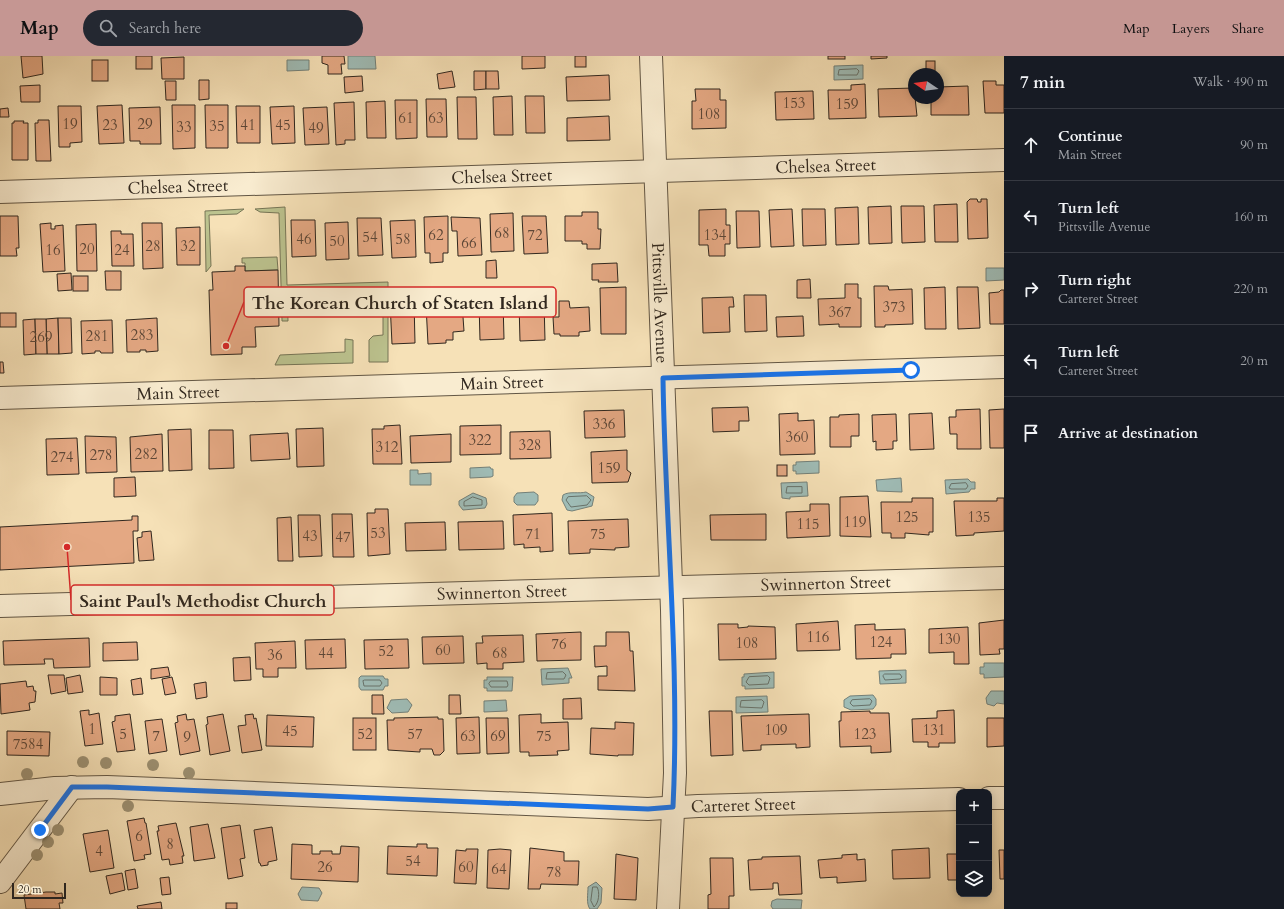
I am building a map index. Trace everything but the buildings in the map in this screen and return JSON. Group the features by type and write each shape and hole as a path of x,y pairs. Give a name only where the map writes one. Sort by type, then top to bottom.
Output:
{"street":[{"name":"Pittsville Avenue","path":"651,56 672,588 675,773 668,909"},
{"name":"Chelsea Street","path":"0,192 1004,160"},
{"name":"Main Street","path":"0,398 1004,367"},
{"name":"Swinnerton Street","path":"0,606 1004,578"},
{"name":"Carteret Street","path":"0,794 72,787 107,787 648,809 956,799"},
{"path":"0,882 72,787"},
{"path":"992,798 1004,798"}],"green space":[{"path":"285,207 287,285 388,282 388,362 369,362 369,340 373,336 383,335 383,300 369,300 368,289 343,289 343,295 327,295 326,289 287,290 288,321 282,321 279,213 260,212 255,209"},
{"path":"244,209 237,214 209,215 211,266 206,272 205,211"},
{"path":"277,257 278,270 245,271 245,263 242,263 242,258"},
{"path":"345,339 353,340 353,363 275,365 280,355 345,352"}],"water":[{"path":"348,56 375,56 376,69 348,69"},
{"path":"287,60 309,60 309,70 287,71"},
{"path":"863,65 863,79 834,80 834,66"},
{"path":"986,268 1004,268 1004,280 986,281"},
{"path":"819,461 819,473 796,474 796,471 793,471 793,465 796,465 796,462"},
{"path":"490,467 493,469 493,476 470,478 470,468"},
{"path":"410,470 418,470 418,474 431,473 431,485 410,485"},
{"path":"901,478 902,492 877,491 876,480"},
{"path":"968,479 971,482 975,482 975,489 971,489 969,492 946,494 945,480"},
{"path":"807,482 808,496 790,497 790,499 782,498 781,483"},
{"path":"534,492 538,495 538,501 535,505 517,505 514,502 514,497 517,493"},
{"path":"586,492 594,497 592,506 572,511 567,510 562,500 563,495 568,493"},
{"path":"473,493 486,498 487,504 485,508 463,510 459,505 459,501"},
{"path":"984,663 1004,663 1004,677 984,678 984,674 980,674 980,667 984,667"},
{"path":"568,668 572,678 569,678 569,683 542,685 541,669"},
{"path":"906,670 906,683 880,684 879,671"},
{"path":"774,672 774,688 745,689 745,686 742,686 742,677 744,677 744,674"},
{"path":"361,676 383,676 385,679 388,679 388,686 385,686 383,690 361,690 359,687 359,678"},
{"path":"487,677 513,677 512,691 487,691 487,688 484,688 484,680 487,680"},
{"path":"991,691 1004,691 1004,704 997,703 994,706 987,704 986,698"},
{"path":"873,695 876,699 876,705 873,709 851,710 844,707 844,700 850,696"},
{"path":"767,696 768,712 736,713 736,697"},
{"path":"407,699 412,705 408,712 392,713 387,708 391,700"},
{"path":"506,700 507,711 484,712 484,701"},
{"path":"596,882 602,888 601,903 597,909 590,909 588,902 588,887"},
{"path":"302,887 319,888 322,893 318,901 301,900 298,894"},
{"path":"777,899 802,900 801,909 773,909 771,906 772,901"}],"place":[{"name":"The Korean Church of Staten Island","path":"226,346"},
{"name":"Saint Paul's Methodist Church","path":"67,547"}],"route":[{"path":"40,830 72,787 107,787 648,809 673,807 675,773 671,555 663,406 663,378 911,370"}]}
